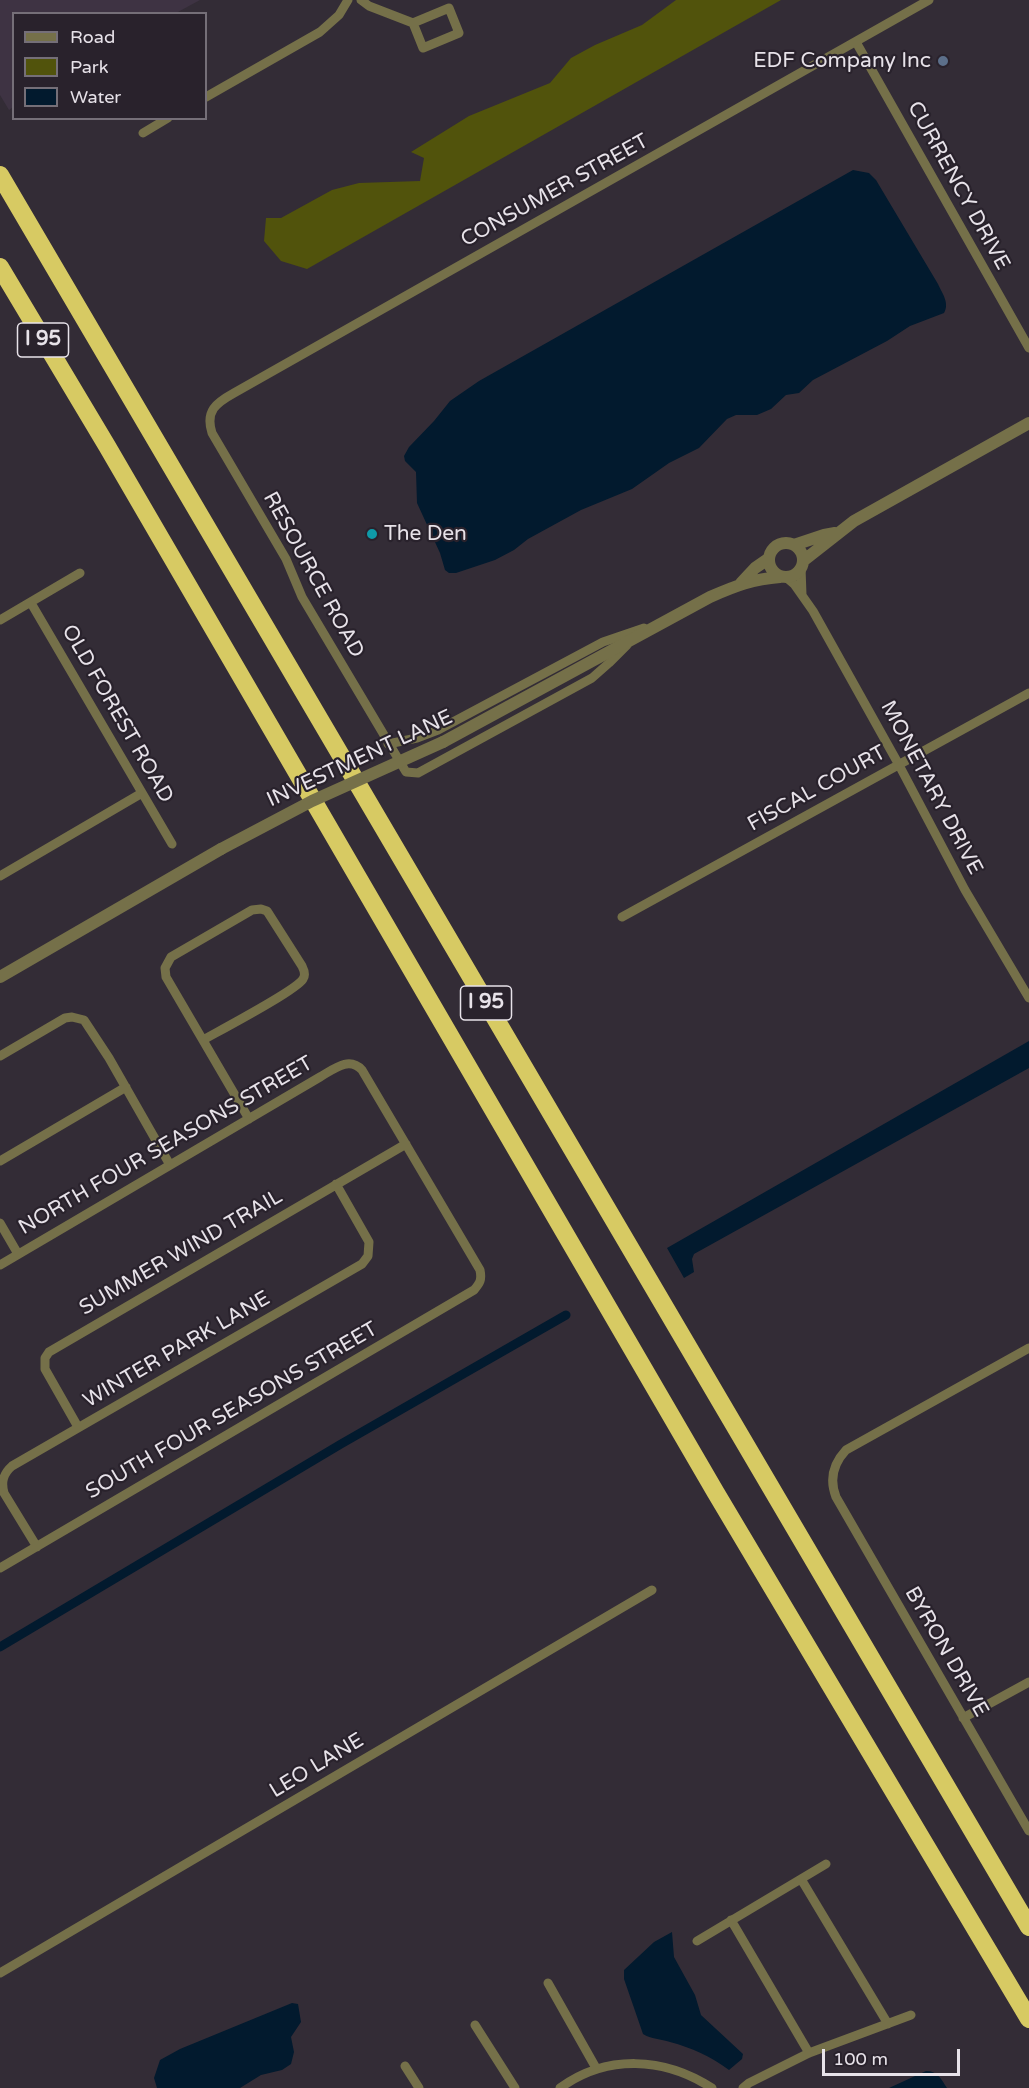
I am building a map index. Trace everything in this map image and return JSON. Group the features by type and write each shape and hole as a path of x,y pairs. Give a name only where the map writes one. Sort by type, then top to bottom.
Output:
{"highway":[{"name":"I 95","path":"0,175 1029,1927"},
{"name":"I 95","path":"0,267 107,446 716,1493 1029,2019"},
{"path":"1003,1882 1029,1921"}],"street":[{"path":"207,96 320,32 339,15 348,0"},
{"path":"361,0 369,6 413,23 449,8 459,33 423,48 413,23"},
{"name":"CONSUMER STREET","path":"209,423 212,409 228,396 929,0"},
{"name":"CURRENCY DRIVE","path":"856,42 1029,348"},
{"path":"143,133 165,120"},
{"name":"RESOURCE ROAD","path":"209,423 212,433 286,559 302,597 406,772 418,773 592,678 632,639"},
{"path":"802,595 802,565 801,552 794,545 786,543 777,545 772,549 768,559 771,570 784,577 793,576 802,565 836,533 854,521 1029,423"},
{"path":"794,545 836,533"},
{"name":"INVESTMENT LANE","path":"740,584 755,568 768,559"},
{"path":"0,620 80,573"},
{"name":"INVESTMENT LANE","path":"0,977 221,849 312,801 443,742 710,597 760,578 784,577"},
{"name":"MONETARY DRIVE","path":"784,577 802,595 813,611 899,765 965,890 1029,998"},
{"name":"OLD FOREST ROAD","path":"31,603 172,844"},
{"path":"388,744 417,738 438,730 603,642 661,624"},
{"name":"FISCAL COURT","path":"622,917 1029,693"},
{"path":"0,876 142,793"},
{"path":"203,1040 303,981 305,974 302,966 267,910 252,910 171,957 165,968 166,977 249,1119"},
{"path":"0,1056 65,1018 79,1017 84,1020 170,1165"},
{"name":"NORTH FOUR SEASONS STREET","path":"0,1264 346,1063 352,1063 362,1070 406,1144"},
{"path":"0,1161 126,1088"},
{"name":"SUMMER WIND TRAIL","path":"78,1427 45,1369 45,1358 49,1352 406,1144"},
{"name":"SOUTH FOUR SEASONS STREET","path":"0,1568 474,1290 480,1283 480,1270 406,1144"},
{"name":"WINTER PARK LANE","path":"37,1547 4,1493 3,1477 12,1466 362,1264 368,1256 369,1242 336,1184"},
{"path":"0,1223 18,1254"},
{"name":"BYRON DRIVE","path":"1029,1348 846,1450 835,1467 832,1480 834,1490 1029,1831"},
{"name":"LEO LANE","path":"0,1973 652,1590"},
{"path":"963,1718 1029,1682"},
{"path":"697,1941 826,1864"},
{"path":"801,1879 888,2024"},
{"path":"731,1920 809,2054"},
{"path":"548,1983 596,2068"},
{"path":"743,2088 809,2054 911,2015"},
{"path":"475,2025 515,2088"},
{"path":"560,2088 574,2078 596,2068 635,2063 660,2065 684,2072 712,2088"},
{"path":"405,2066 418,2088"}],"shaded area":[{"path":"0,0 200,0 178,12 12,12 12,108 9,110 0,95"}],"green space":[{"path":"676,0 781,0 307,269 281,261 264,241 266,218 281,218 332,190 359,183 420,181 424,158 411,152 469,116 550,83 571,58 642,25"}],"water":[{"path":"853,170 869,173 876,180 938,284 946,302 944,313 910,326 887,341 813,380 799,393 786,395 771,409 757,415 736,415 727,419 699,448 669,463 632,489 581,510 495,560 456,573 449,573 445,570 440,553 417,503 416,472 405,461 404,456 409,447 450,401 479,381"},
{"path":"1029,1041 1029,1068 694,1254 692,1259 694,1272 684,1278 667,1248"},
{"path":"672,1932 674,1957 695,1995 701,2015 743,2054 742,2059 729,2070 693,2050 643,2034 624,1979 624,1970 654,1942"},
{"path":"292,2003 298,2004 301,2022 291,2037 294,2052 291,2064 282,2070 261,2075 240,2088 157,2088 154,2078 160,2060 180,2049"},
{"path":"926,2071 936,2074 947,2088 889,2088"}],"waterway":[{"path":"0,1647 341,1444 566,1315"}],"place":[{"name":"EDF Company Inc","path":"943,61"},
{"name":"The Den","path":"372,534"}]}
